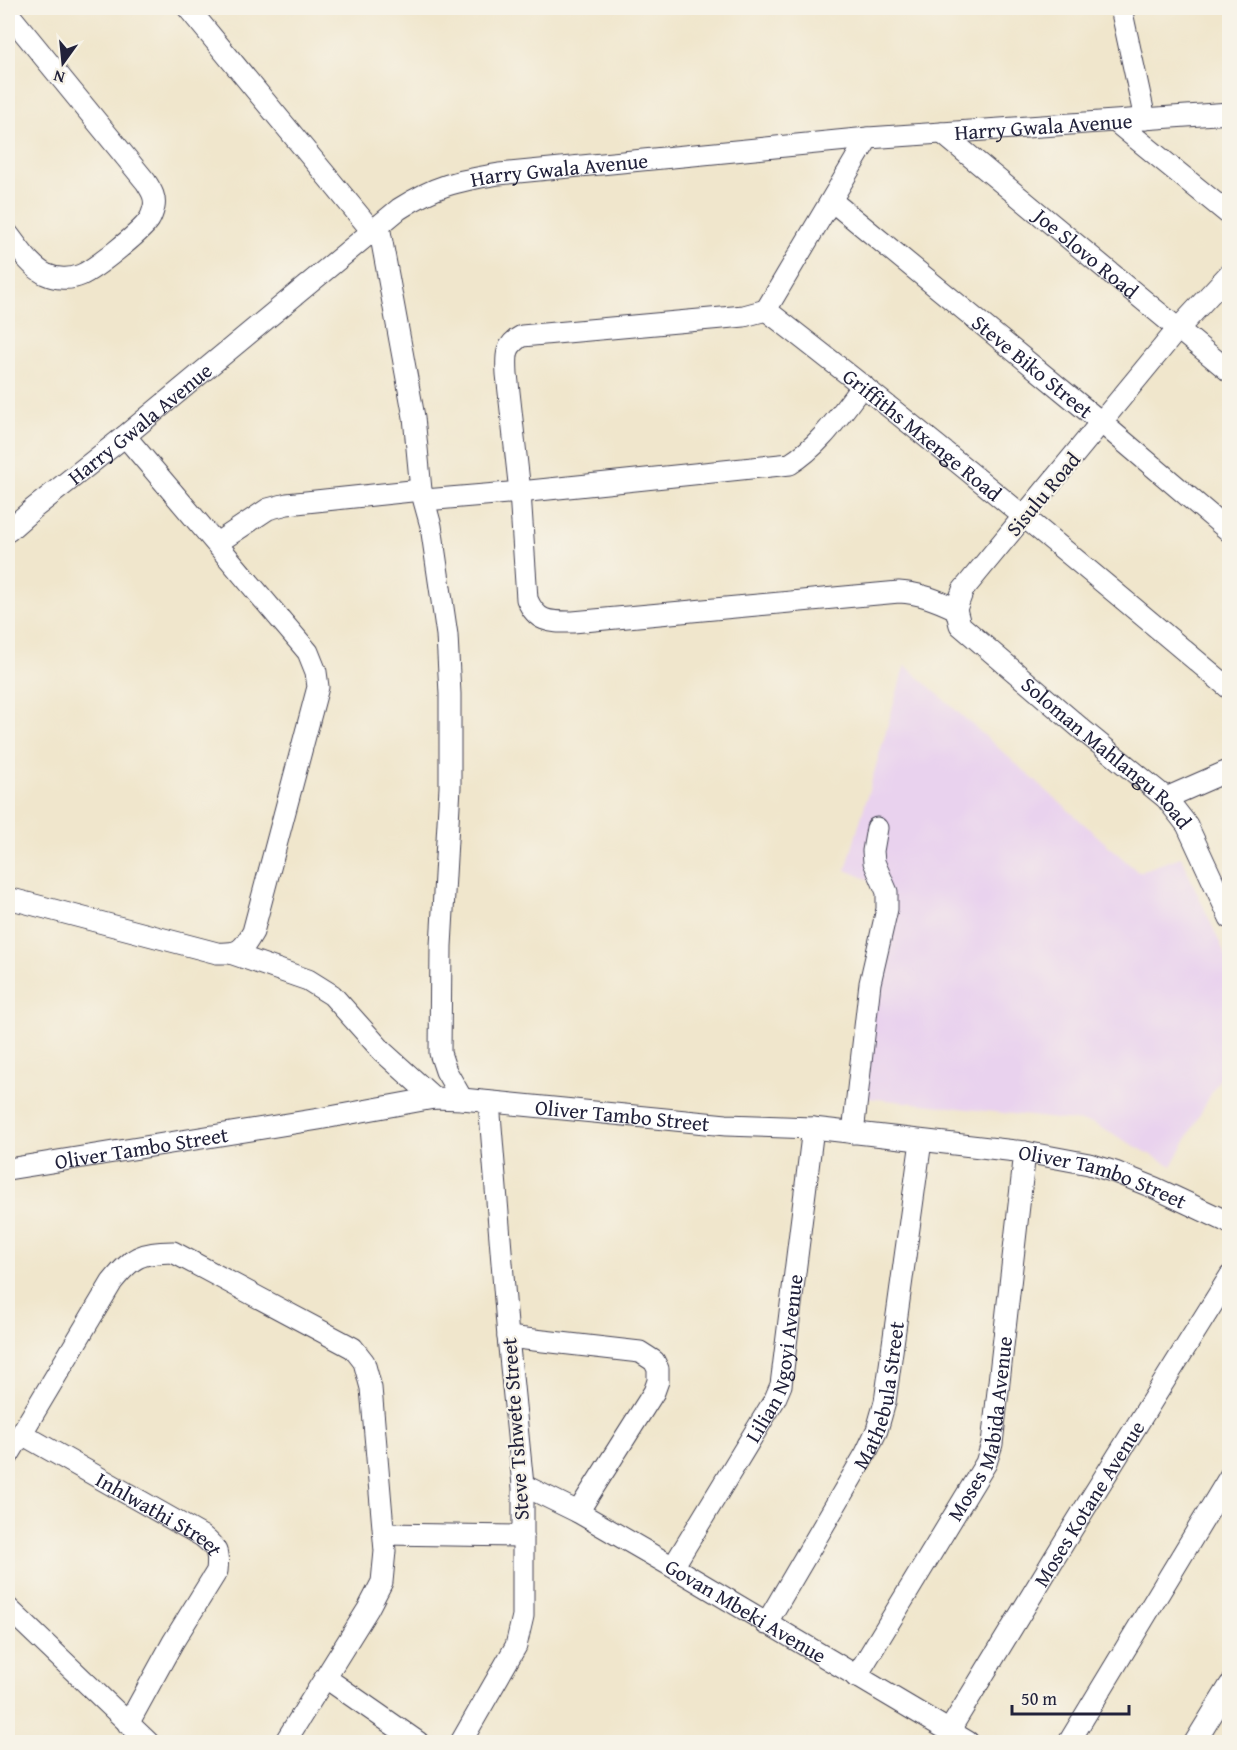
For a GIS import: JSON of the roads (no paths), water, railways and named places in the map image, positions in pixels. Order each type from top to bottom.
[{"type":"street","points":[[188,8],[376,228],[414,417],[423,495],[431,526],[447,635],[450,694],[450,787],[441,946],[440,1053],[446,1071],[462,1099]]},
{"type":"street","points":[[1121,8],[1145,119]]},
{"type":"street","points":[[8,13],[146,182],[154,195],[154,207],[149,220],[130,238],[80,276],[59,278],[46,274],[31,263],[8,234]]},
{"type":"street","name":"Harry Gwala Avenue","points":[[8,531],[33,508],[125,436],[399,209],[423,194],[454,181],[499,174],[868,138],[1230,113]]},
{"type":"street","points":[[1116,122],[1230,215]]},
{"type":"street","name":"Joe Slovo Road","points":[[942,133],[1230,372]]},
{"type":"street","points":[[868,138],[766,310],[744,316],[522,336],[513,341],[509,348],[507,367],[520,492],[527,598],[532,610],[542,619],[555,622],[899,592],[915,593],[932,598],[956,609]]},
{"type":"street","name":"Steve Biko Street","points":[[832,201],[1102,423],[1230,532]]},
{"type":"street","name":"Sisulu Road","points":[[956,609],[963,590],[1178,330],[1230,273]]},
{"type":"street","name":"Griffiths Mxenge Road","points":[[766,310],[863,385],[1024,516],[1230,689]]},
{"type":"street","points":[[217,543],[268,509],[309,501],[520,492],[790,464],[807,454],[863,385]]},
{"type":"street","points":[[125,436],[308,652],[316,672],[318,687],[253,932],[244,946],[232,954]]},
{"type":"street","name":"Soloman Mahlangu Road","points":[[956,609],[960,625],[1166,798],[1187,825],[1230,918]]},
{"type":"street","points":[[1166,798],[1230,770]]},
{"type":"street","points":[[853,1133],[870,983],[887,909],[887,892],[874,862],[873,851],[877,828]]},
{"type":"street","points":[[8,898],[217,953],[232,954],[308,980],[332,995],[383,1052],[434,1098]]},
{"type":"street","name":"Oliver Tambo Street","points":[[8,1169],[307,1121],[434,1098],[462,1099],[726,1125],[813,1128],[1025,1152],[1089,1164],[1115,1172],[1230,1223]]},
{"type":"street","name":"Steve Tshwete Street","points":[[461,1743],[516,1646],[523,1616],[523,1485],[508,1337],[489,1101]]},
{"type":"street","name":"Lilian Ngoyi Avenue","points":[[673,1567],[775,1399],[781,1384],[813,1128]]},
{"type":"street","name":"Mathebula Street","points":[[766,1624],[866,1453],[877,1430],[885,1402],[921,1141]]},
{"type":"street","name":"Moses Mabida Avenue","points":[[856,1677],[986,1463],[992,1444],[1025,1152]]},
{"type":"street","points":[[8,1456],[112,1282],[127,1263],[148,1252],[173,1252],[353,1348],[364,1362],[371,1389],[385,1551],[382,1581],[368,1609],[285,1743]]},
{"type":"street","name":"Moses Kotane Avenue","points":[[949,1731],[1230,1276]]},
{"type":"street","points":[[508,1337],[640,1352],[654,1361],[658,1369],[658,1381],[654,1392],[578,1512]]},
{"type":"street","name":"Inhlwathi Street","points":[[22,1434],[202,1536],[215,1546],[218,1559],[216,1571],[173,1642],[128,1724]]},
{"type":"street","points":[[1070,1743],[1230,1476]]},
{"type":"street","name":"Govan Mbeki Avenue","points":[[523,1485],[578,1512],[673,1567],[968,1743]]},
{"type":"street","points":[[384,1534],[523,1536]]},
{"type":"street","points":[[8,1608],[148,1743]]},
{"type":"street","points":[[326,1678],[418,1743]]},
{"type":"street","points":[[1195,1743],[1230,1685]]}]
